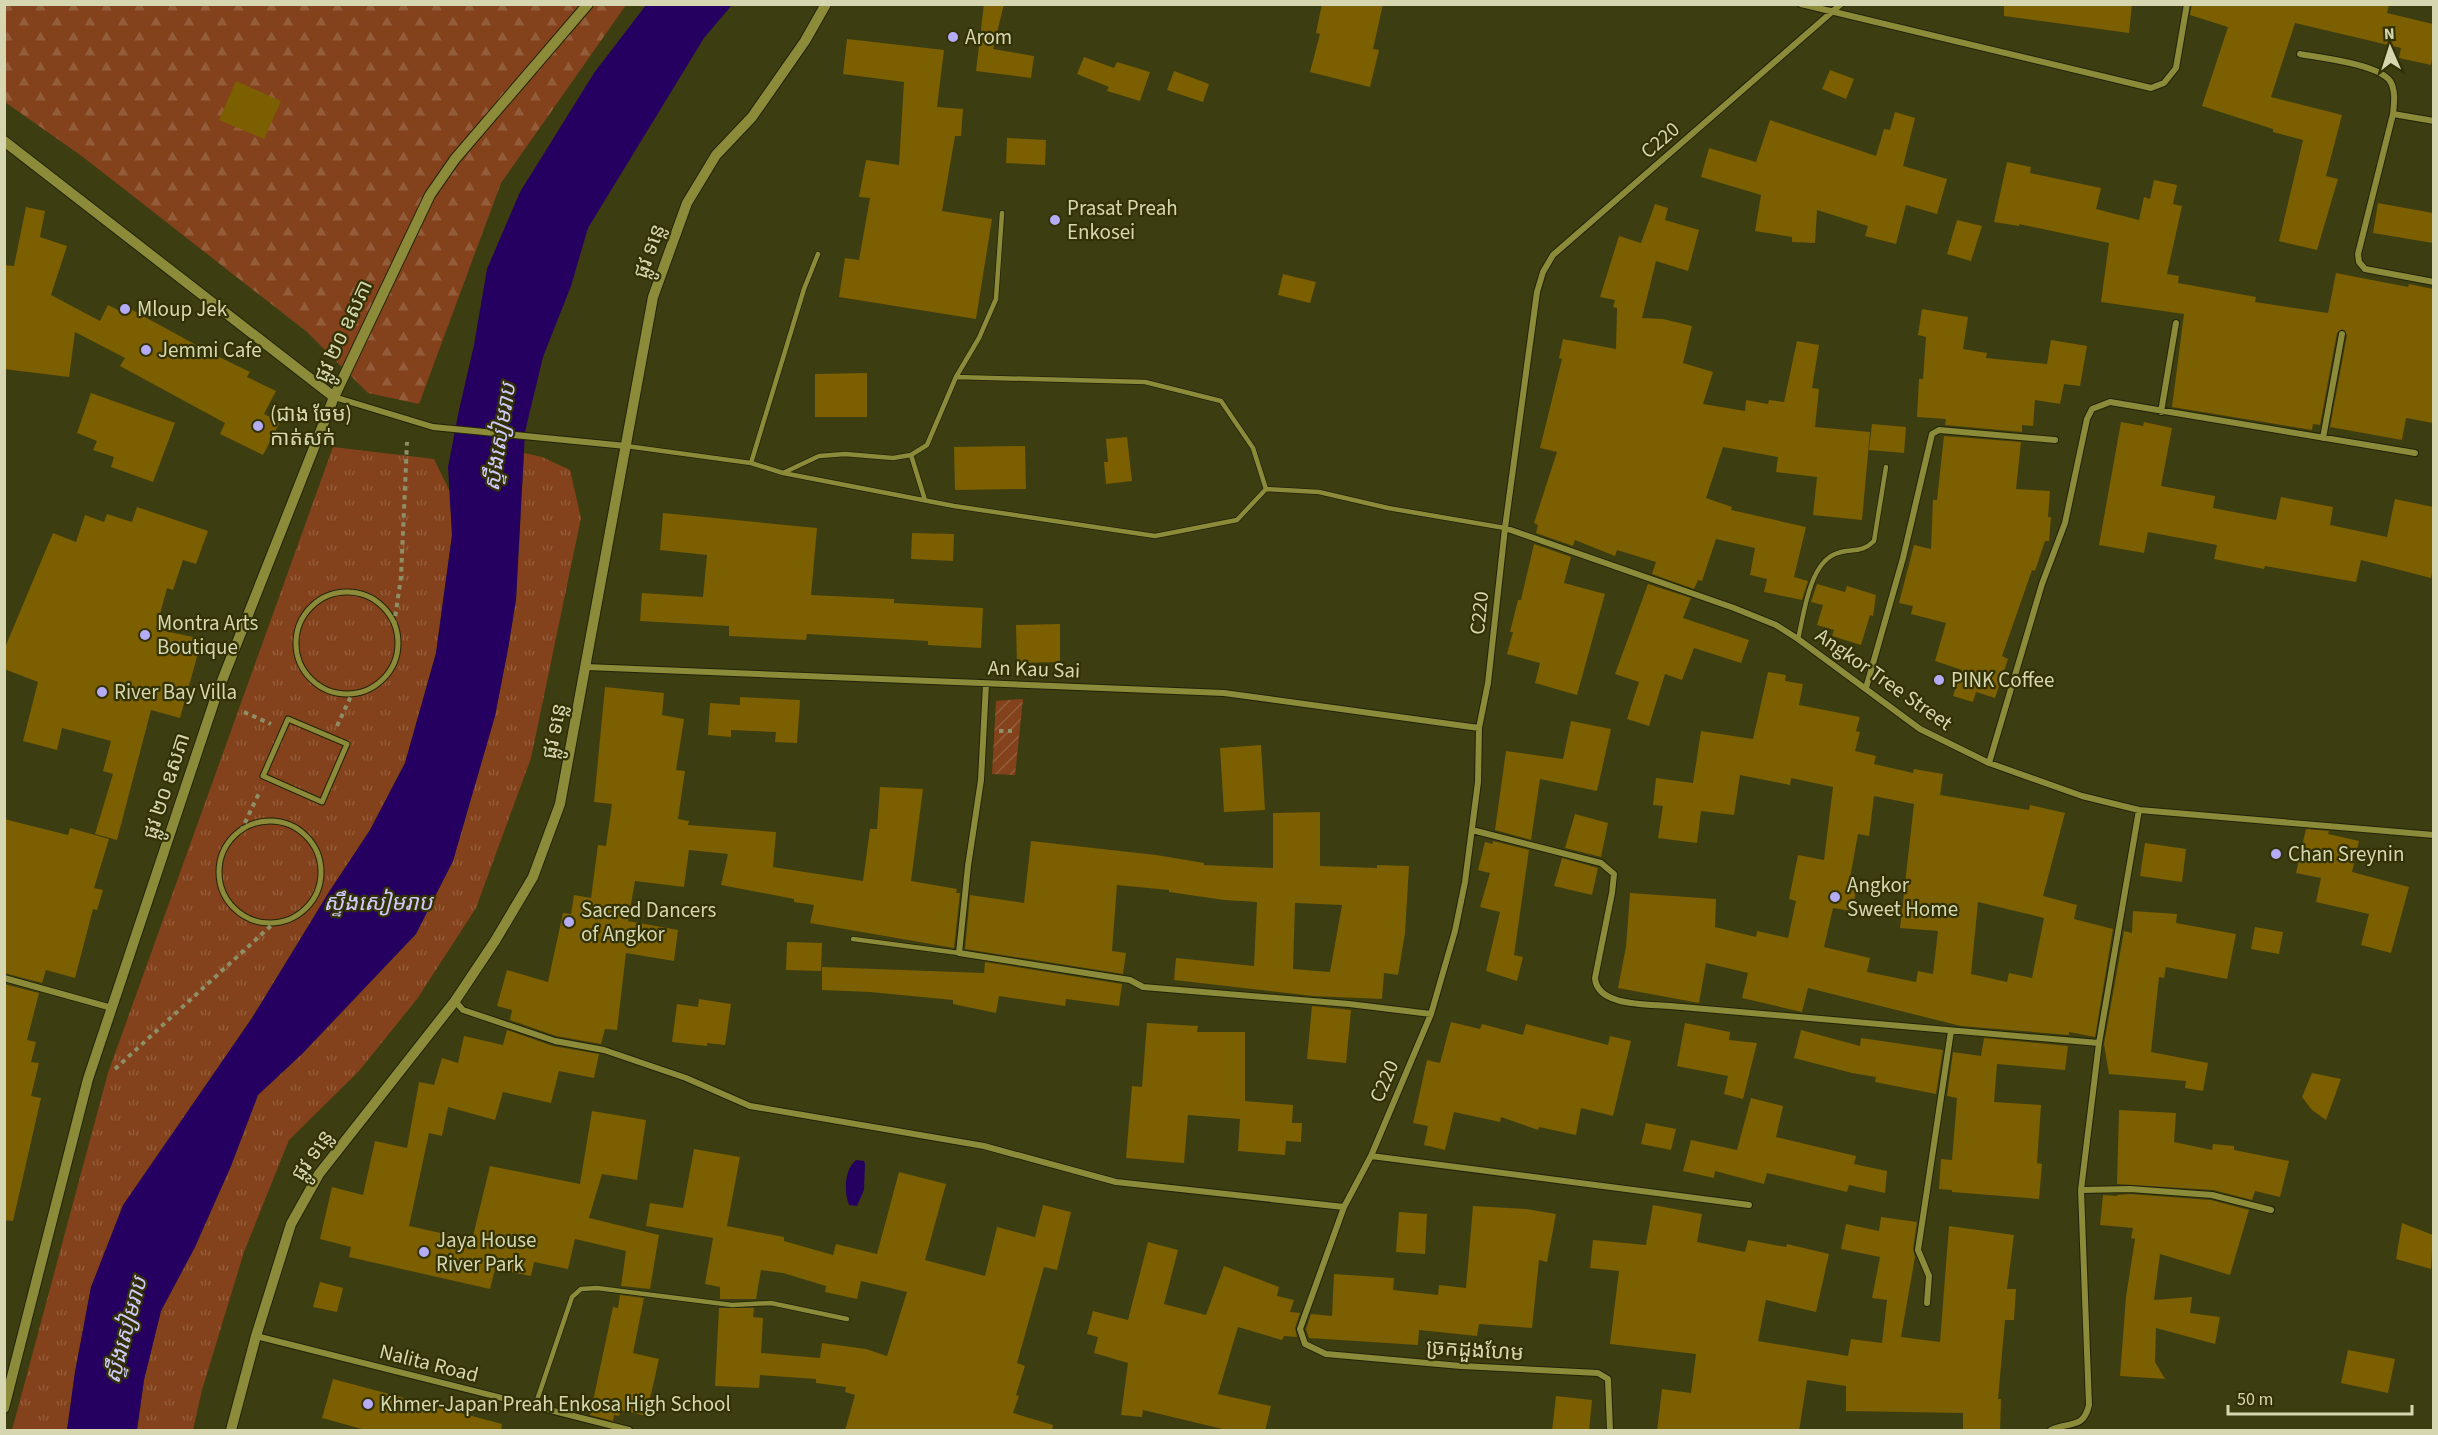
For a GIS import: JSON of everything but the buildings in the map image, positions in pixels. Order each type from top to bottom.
[{"type":"street","name":"ផ្លូវ ២០ ឧសភា","points":[[4,1408],[88,1079],[216,696],[334,398],[430,195],[455,159],[588,4]]},
{"type":"street","name":"ផ្លូវ ទន្លេ","points":[[231,1431],[256,1335],[291,1224],[319,1174],[455,1002],[495,941],[532,877],[560,804],[652,297],[687,203],[716,154],[752,117],[805,41],[826,4]]},
{"type":"street","points":[[1801,4],[2151,88],[2164,83],[2176,68],[2187,4]]},
{"type":"street","name":"C220","points":[[1300,1329],[1344,1207],[1371,1156],[1431,1014],[1455,932],[1465,882],[1478,782],[1479,728],[1488,683],[1505,528],[1537,292],[1543,272],[1553,255],[1840,4]]},
{"type":"street","points":[[2300,54],[2348,63],[2383,74],[2392,83],[2395,98],[2393,114],[2358,254],[2358,262],[2365,269],[2433,282]]},
{"type":"street","points":[[2393,114],[2433,121]]},
{"type":"street","points":[[4,141],[334,398],[433,427],[626,446]]},
{"type":"street","points":[[2161,412],[2176,323]]},
{"type":"street","points":[[2323,438],[2342,334]]},
{"type":"street","points":[[1989,763],[2042,584],[2065,524],[2087,419],[2092,409],[2110,402],[2415,453]]},
{"type":"street","points":[[1866,688],[1903,558],[1932,434],[1939,430],[2055,440]]},
{"type":"street","name":"Angkor Tree Street","points":[[1505,528],[1734,608],[1776,626],[1798,639],[1920,729],[1989,763],[2082,796],[2139,810],[2433,835]]},
{"type":"street","points":[[342,592],[355,593],[379,604],[388,613],[394,625],[397,651],[390,670],[376,684],[352,693],[326,690],[305,673],[299,661],[296,635],[307,611],[328,596],[342,592]]},
{"type":"street","name":"An Kau Sai","points":[[586,667],[1224,693],[1479,728]]},
{"type":"street","points":[[986,684],[981,780],[968,866],[959,953],[1130,980],[1143,987],[1349,1004],[1431,1014]]},
{"type":"street","points":[[288,719],[332,738],[347,744],[322,802],[262,776],[288,719]]},
{"type":"street","points":[[2051,1431],[2077,1424],[2086,1416],[2090,1404],[2081,1190],[2099,1043],[2139,810]]},
{"type":"street","points":[[279,822],[303,832],[318,854],[321,880],[317,893],[300,913],[275,922],[262,922],[238,911],[223,890],[220,864],[227,845],[241,831],[259,823],[279,822]]},
{"type":"street","points":[[1472,830],[1601,863],[1614,874],[1595,978],[1595,984],[1600,991],[1610,998],[1625,1002],[2099,1043]]},
{"type":"street","points":[[4,978],[112,1008]]},
{"type":"street","points":[[455,1002],[463,1010],[555,1041],[604,1050],[686,1078],[750,1106],[984,1146],[1116,1182],[1344,1207]]},
{"type":"street","points":[[1927,1303],[1929,1276],[1918,1250],[1951,1031]]},
{"type":"street","points":[[1371,1156],[1749,1205]]},
{"type":"street","points":[[2081,1190],[2130,1189],[2212,1194],[2271,1210]]},
{"type":"street","name":"ច្រកដួងហែម","points":[[1300,1329],[1305,1344],[1326,1354],[1442,1364],[1598,1373],[1608,1379],[1610,1431]]},
{"type":"street","name":"Nalita Road","points":[[256,1335],[629,1431]]},
{"type":"lane","points":[[783,473],[819,456],[845,454],[893,458],[911,455],[927,445],[956,377],[979,338],[996,299],[1002,213]]},
{"type":"lane","points":[[751,463],[804,289],[818,254]]},
{"type":"lane","points":[[956,377],[1146,382],[1221,401],[1253,448],[1266,489]]},
{"type":"lane","points":[[626,446],[751,463],[783,473],[925,500],[1155,536],[1237,520],[1266,489]]},
{"type":"lane","points":[[911,455],[925,500]]},
{"type":"lane","points":[[1798,639],[1810,588],[1821,562],[1836,553],[1865,549],[1874,541],[1886,467]]},
{"type":"lane","points":[[1266,489],[1319,492],[1388,508],[1505,528]]},
{"type":"lane","points":[[853,939],[959,953]]},
{"type":"lane","points":[[535,1406],[572,1297],[581,1289],[597,1288],[732,1305],[771,1303],[847,1319]]},
{"type":"path","points":[[394,625],[401,578],[407,442]]},
{"type":"path","points":[[332,738],[352,693]]},
{"type":"path","points":[[244,712],[283,729]]},
{"type":"path","points":[[241,831],[267,778]]},
{"type":"path","points":[[115,1069],[275,922]]},
{"type":"green space","points":[[5,5],[626,5],[501,183],[419,404],[368,393],[307,332],[83,157],[5,102]]},
{"type":"green space","points":[[333,447],[434,459],[450,492],[452,535],[436,653],[405,763],[370,830],[252,1018],[174,1132],[91,1287],[67,1430],[12,1430],[108,1073]]},
{"type":"green space","points":[[524,453],[542,457],[570,470],[581,518],[531,758],[476,908],[417,999],[359,1071],[289,1140],[244,1252],[202,1390],[193,1430],[137,1430],[144,1380],[161,1311],[195,1247],[231,1166],[258,1095],[302,1054],[416,934],[453,861],[495,716],[508,649],[516,600]]},
{"type":"green space","points":[[1023,699],[1015,775],[992,774],[996,701]]},
{"type":"water","name":"ស្ទឹងសៀមរាប","points":[[646,5],[732,5],[704,38],[588,228],[571,286],[543,357],[525,432],[516,600],[508,649],[495,716],[453,861],[416,934],[302,1054],[258,1095],[231,1166],[195,1247],[161,1311],[144,1380],[137,1430],[67,1430],[91,1287],[123,1205],[252,1018],[370,830],[405,763],[436,653],[452,535],[448,467],[474,345],[487,269],[520,192],[594,73]]},
{"type":"water","points":[[856,1160],[864,1161],[865,1164],[864,1190],[857,1206],[849,1205],[846,1194],[847,1175]]},
{"type":"place","name":"Arom","points":[[953,37]]},
{"type":"place","name":"Prasat Preah Enkosei","points":[[1055,220]]},
{"type":"place","name":"Mloup Jek","points":[[125,309]]},
{"type":"place","name":"Jemmi Cafe","points":[[146,350]]},
{"type":"place","name":"(ជាង ចែម) កាត់សក់","points":[[258,426]]},
{"type":"place","name":"Montra Arts Boutique","points":[[145,635]]},
{"type":"place","name":"PINK Coffee","points":[[1939,680]]},
{"type":"place","name":"River Bay Villa","points":[[102,692]]},
{"type":"place","name":"Chan Sreynin","points":[[2276,854]]},
{"type":"place","name":"Angkor Sweet Home","points":[[1835,897]]},
{"type":"place","name":"Sacred Dancers of Angkor","points":[[569,922]]},
{"type":"place","name":"Jaya House River Park","points":[[424,1252]]},
{"type":"place","name":"Khmer-Japan Preah Enkosa High School","points":[[368,1404]]}]
